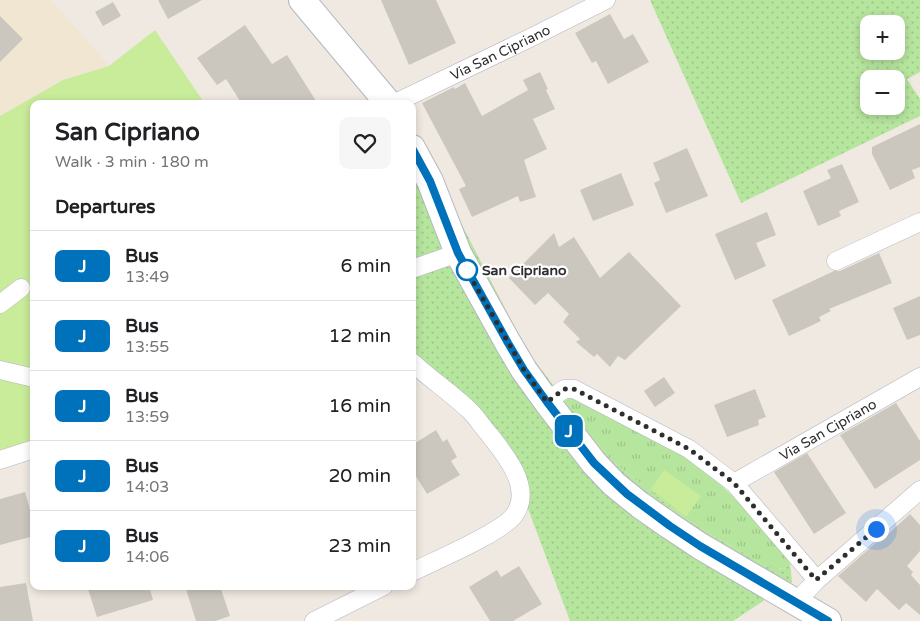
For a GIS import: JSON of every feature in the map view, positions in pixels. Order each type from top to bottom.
[{"type":"main road","points":[[302,0],[386,100]]},
{"type":"main road","points":[[416,155],[430,181],[458,253],[524,370],[594,463],[614,484],[640,505],[700,546],[828,621]]},
{"type":"street","name":"Via San Cipriano","points":[[401,100],[606,0]]},
{"type":"street","points":[[836,261],[920,222]]},
{"type":"street","points":[[416,268],[458,253]]},
{"type":"street","points":[[0,304],[21,288]]},
{"type":"street","points":[[416,365],[473,413],[507,458],[519,484],[520,503],[516,515],[503,527],[416,570]]},
{"type":"street","points":[[0,370],[30,377]]},
{"type":"street","name":"Via San Cipriano","points":[[734,483],[920,376]]},
{"type":"street","points":[[547,402],[564,389],[574,389],[689,449],[734,483],[816,580]]},
{"type":"street","points":[[0,460],[30,450]]},
{"type":"street","points":[[796,602],[816,580],[920,490]]},
{"type":"street","points":[[314,621],[376,590]]},
{"type":"shaded area","points":[[0,0],[51,0],[109,66],[63,80],[0,116]]},
{"type":"green space","points":[[650,0],[920,0],[920,72],[907,79],[920,99],[920,116],[741,203]]},
{"type":"green space","points":[[155,30],[202,100],[30,100],[30,453],[0,459],[0,116],[63,80],[109,66]]},
{"type":"green space","points":[[416,136],[527,351],[611,460],[689,521],[768,567],[784,569],[790,562],[792,582],[733,621],[570,621],[524,498],[501,449],[416,363]]},
{"type":"green space","points":[[570,397],[694,462],[733,496],[790,562],[784,569],[768,567],[689,521],[611,460],[565,401]]},
{"type":"green space","points":[[664,470],[701,496],[686,517],[651,489]]},
{"type":"building","points":[[158,0],[202,0],[168,19]]},
{"type":"building","points":[[381,0],[436,0],[456,43],[409,65]]},
{"type":"building","points":[[113,2],[121,16],[103,26],[95,12]]},
{"type":"building","points":[[610,14],[624,39],[633,34],[649,62],[608,84],[596,61],[592,63],[575,33]]},
{"type":"building","points":[[0,16],[23,39],[0,62]]},
{"type":"building","points":[[245,25],[272,64],[287,55],[315,100],[239,100],[226,79],[217,85],[197,58]]},
{"type":"building","points":[[540,72],[555,109],[533,119],[547,149],[524,160],[536,197],[520,202],[518,196],[472,217],[459,189],[466,186],[422,103],[465,83],[482,116],[528,90],[523,80]]},
{"type":"building","points":[[920,124],[920,167],[912,170],[915,178],[890,190],[872,154],[872,147]]},
{"type":"building","points":[[687,148],[708,196],[666,213],[654,183],[660,180],[653,163]]},
{"type":"building","points":[[842,164],[859,202],[839,211],[841,216],[818,226],[803,191],[831,178],[827,170]]},
{"type":"building","points":[[621,173],[634,205],[593,221],[580,190]]},
{"type":"building","points":[[767,212],[776,235],[756,243],[766,266],[735,280],[715,234]]},
{"type":"building","points":[[554,233],[559,247],[574,237],[600,278],[629,252],[681,306],[625,360],[618,356],[610,367],[597,354],[594,357],[576,342],[580,339],[563,322],[569,314],[548,293],[535,305],[509,278]]},
{"type":"building","points":[[879,253],[892,283],[829,309],[831,311],[819,317],[821,321],[789,336],[772,300],[834,271],[840,271]]},
{"type":"building","points":[[920,296],[920,335],[907,340],[893,308]]},
{"type":"building","points":[[664,377],[675,393],[655,407],[644,391]]},
{"type":"building","points":[[755,389],[766,417],[758,420],[759,425],[727,437],[714,405]]},
{"type":"building","points":[[896,403],[920,441],[920,460],[875,489],[840,435]]},
{"type":"building","points":[[436,430],[443,442],[447,439],[457,457],[451,461],[460,475],[427,494],[416,476],[416,442]]},
{"type":"building","points":[[807,453],[846,513],[814,534],[774,472]]},
{"type":"building","points":[[25,492],[30,510],[30,537],[0,545],[0,499]]},
{"type":"building","points":[[910,514],[920,525],[920,551],[907,566],[913,572],[911,575],[920,585],[920,615],[906,603],[899,610],[877,589],[866,602],[838,576]]},
{"type":"building","points":[[519,566],[542,604],[513,621],[490,621],[469,587],[497,570],[501,577]]},
{"type":"building","points":[[26,583],[33,621],[0,621],[0,587]]},
{"type":"building","points":[[88,590],[150,590],[153,600],[97,617]]},
{"type":"building","points":[[186,590],[221,590],[230,616],[215,621],[196,621]]},
{"type":"bus line","name":"J","points":[[416,155],[430,181],[458,253],[508,343],[524,370],[594,463],[614,484],[670,526],[700,546],[828,621]]},
{"type":"place","name":"San Cipriano","points":[[467,270]]},
{"type":"route","points":[[467,270],[524,370],[547,402],[564,389],[574,389],[689,449],[734,483],[816,580],[876,529]]}]
